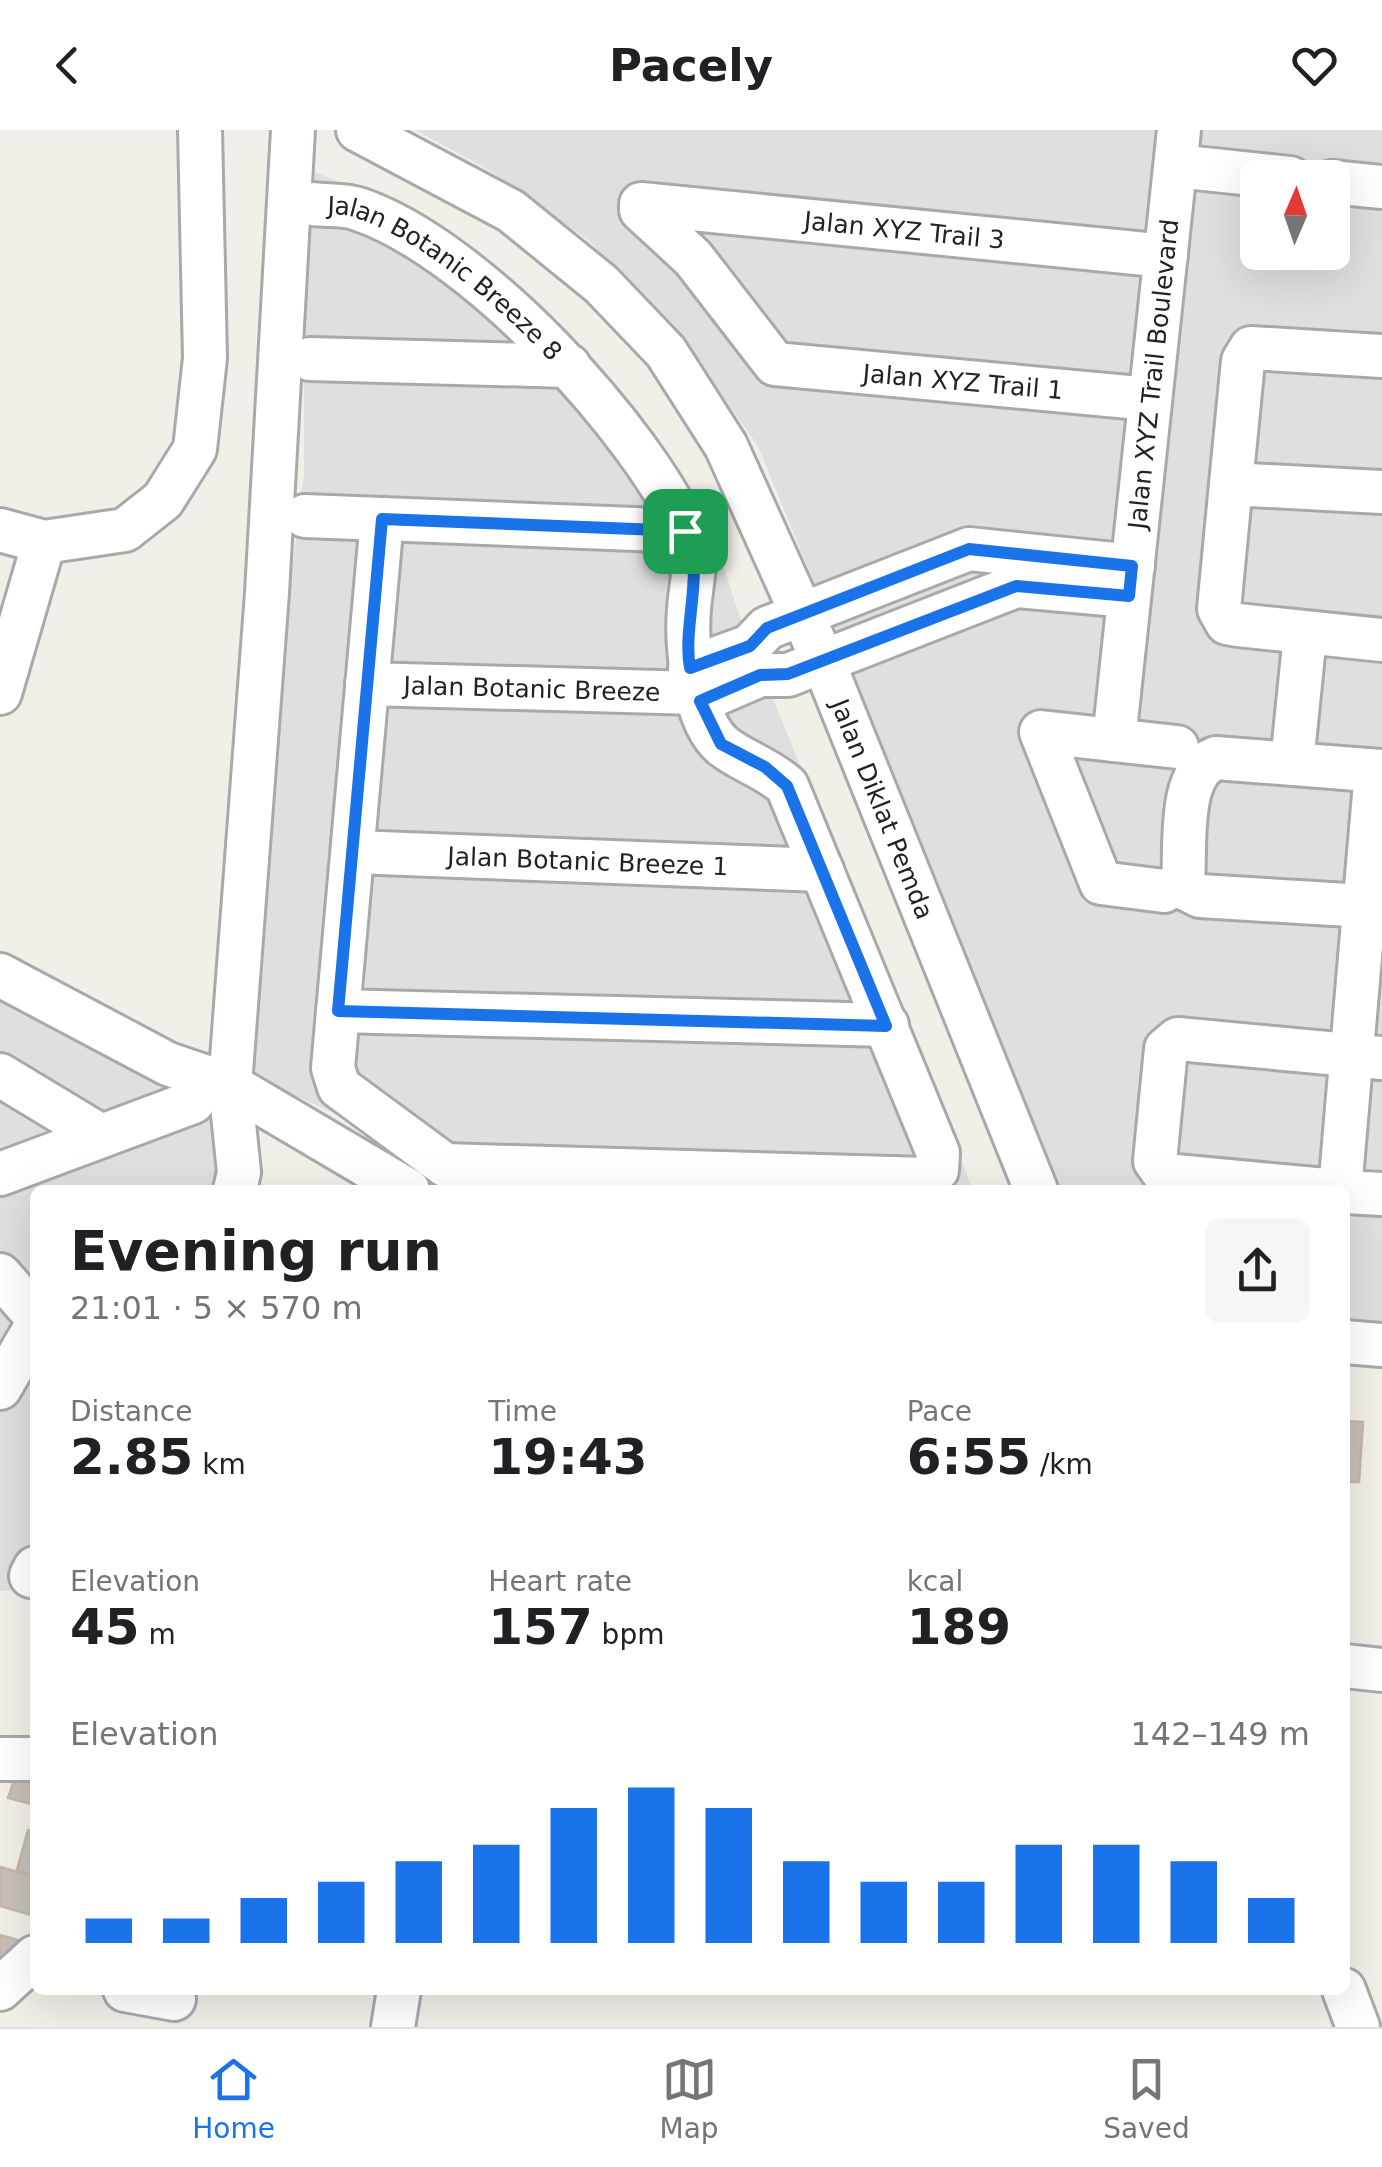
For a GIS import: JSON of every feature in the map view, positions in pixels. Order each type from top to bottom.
[{"type":"street","points":[[0,530],[44,542],[125,530],[164,500],[195,449],[205,358],[200,130]]},
{"type":"street","points":[[235,1185],[239,1172],[211,1093],[267,593],[294,130]]},
{"type":"street","name":"Jalan Diklat Pemda","points":[[358,130],[511,211],[602,284],[666,352],[726,446],[822,661],[1034,1185]]},
{"type":"street","points":[[1177,148],[1240,165]]},
{"type":"street","name":"Jalan XYZ Trail Boulevard","points":[[1114,740],[1177,148]]},
{"type":"street","points":[[1350,184],[1382,187]]},
{"type":"street","name":"Jalan Botanic Breeze 8","points":[[313,204],[356,208],[409,234],[510,307],[569,366],[653,474],[685,531]]},
{"type":"street","name":"Jalan XYZ Trail 3","points":[[776,364],[693,258],[641,210],[642,204],[1166,256]]},
{"type":"street","points":[[1382,356],[1251,348],[1242,361],[1221,617],[1238,625],[1305,635],[1382,640]]},
{"type":"street","points":[[310,359],[569,366]]},
{"type":"street","name":"Jalan XYZ Trail 1","points":[[776,364],[1150,400]]},
{"type":"street","points":[[1231,484],[1382,492]]},
{"type":"street","points":[[305,516],[382,519],[685,531],[694,546],[686,645],[695,687],[721,744],[765,767],[787,786],[938,1153],[937,1170],[926,1179],[445,1165],[339,1087],[333,1068],[382,519]]},
{"type":"street","points":[[0,693],[44,542]]},
{"type":"street","name":"Jalan Botanic Breeze","points":[[695,687],[750,646],[767,628],[969,549],[1131,581]]},
{"type":"street","name":"Jalan Botanic Breeze","points":[[367,684],[695,687],[788,674],[1016,586],[1131,581]]},
{"type":"street","points":[[1292,763],[1305,635]]},
{"type":"street","points":[[1164,891],[1101,883],[1041,732],[1177,747]]},
{"type":"street","points":[[1343,1185],[1368,1057],[1379,771],[1216,758],[1195,772],[1186,889],[1200,896],[1373,906]]},
{"type":"street","name":"Jalan Botanic Breeze 1","points":[[353,852],[822,870]]},
{"type":"street","points":[[0,975],[168,1064],[211,1093],[398,1185]]},
{"type":"street","points":[[338,1011],[886,1026]]},
{"type":"street","points":[[1273,1185],[1166,1175],[1155,1161],[1166,1050],[1178,1040],[1368,1057]]},
{"type":"street","points":[[0,1075],[101,1136]]},
{"type":"street","points":[[0,1174],[211,1093]]},
{"type":"street","points":[[1350,1192],[1382,1194]]},
{"type":"street","points":[[0,1275],[30,1309]]},
{"type":"street","points":[[0,1388],[30,1337]]},
{"type":"street","points":[[1350,1342],[1382,1345]]},
{"type":"street","points":[[1350,1667],[1382,1670]]},
{"type":"street","points":[[0,1759],[30,1759]]},
{"type":"street","points":[[153,1995],[174,1999]]},
{"type":"street","points":[[393,2027],[398,1995]]},
{"type":"street","points":[[1346,1995],[1358,2027]]},
{"type":"shaded area","points":[[415,130],[1382,130],[1382,1339],[1350,1336],[1350,1185],[1060,1185],[758,446],[684,341],[588,240],[487,169]]},
{"type":"shaded area","points":[[304,167],[396,208],[549,318],[620,391],[681,474],[716,544],[741,620],[971,1185],[440,1185],[385,1136],[252,1076],[247,1042],[262,801],[304,475]]},
{"type":"shaded area","points":[[0,984],[214,1090],[228,1139],[218,1185],[30,1185],[30,1600],[16,1590],[0,1591]]},
{"type":"building","points":[[1350,1421],[1363,1422],[1359,1482],[1350,1482]]},
{"type":"building","points":[[21,1760],[30,1762],[30,1804],[8,1798]]},
{"type":"building","points":[[28,1830],[30,1831],[30,1874],[17,1870]]},
{"type":"building","points":[[0,1867],[30,1876],[30,1915],[0,1906]]},
{"type":"building","points":[[0,1935],[18,1940],[9,1974],[0,1972]]},
{"type":"route","points":[[382,519],[685,531],[694,546],[686,645],[690,668],[750,646],[767,628],[969,549],[1132,566],[1129,596],[1016,586],[788,674],[760,675],[700,701],[721,744],[765,767],[787,786],[886,1026],[338,1011],[382,519]]}]
